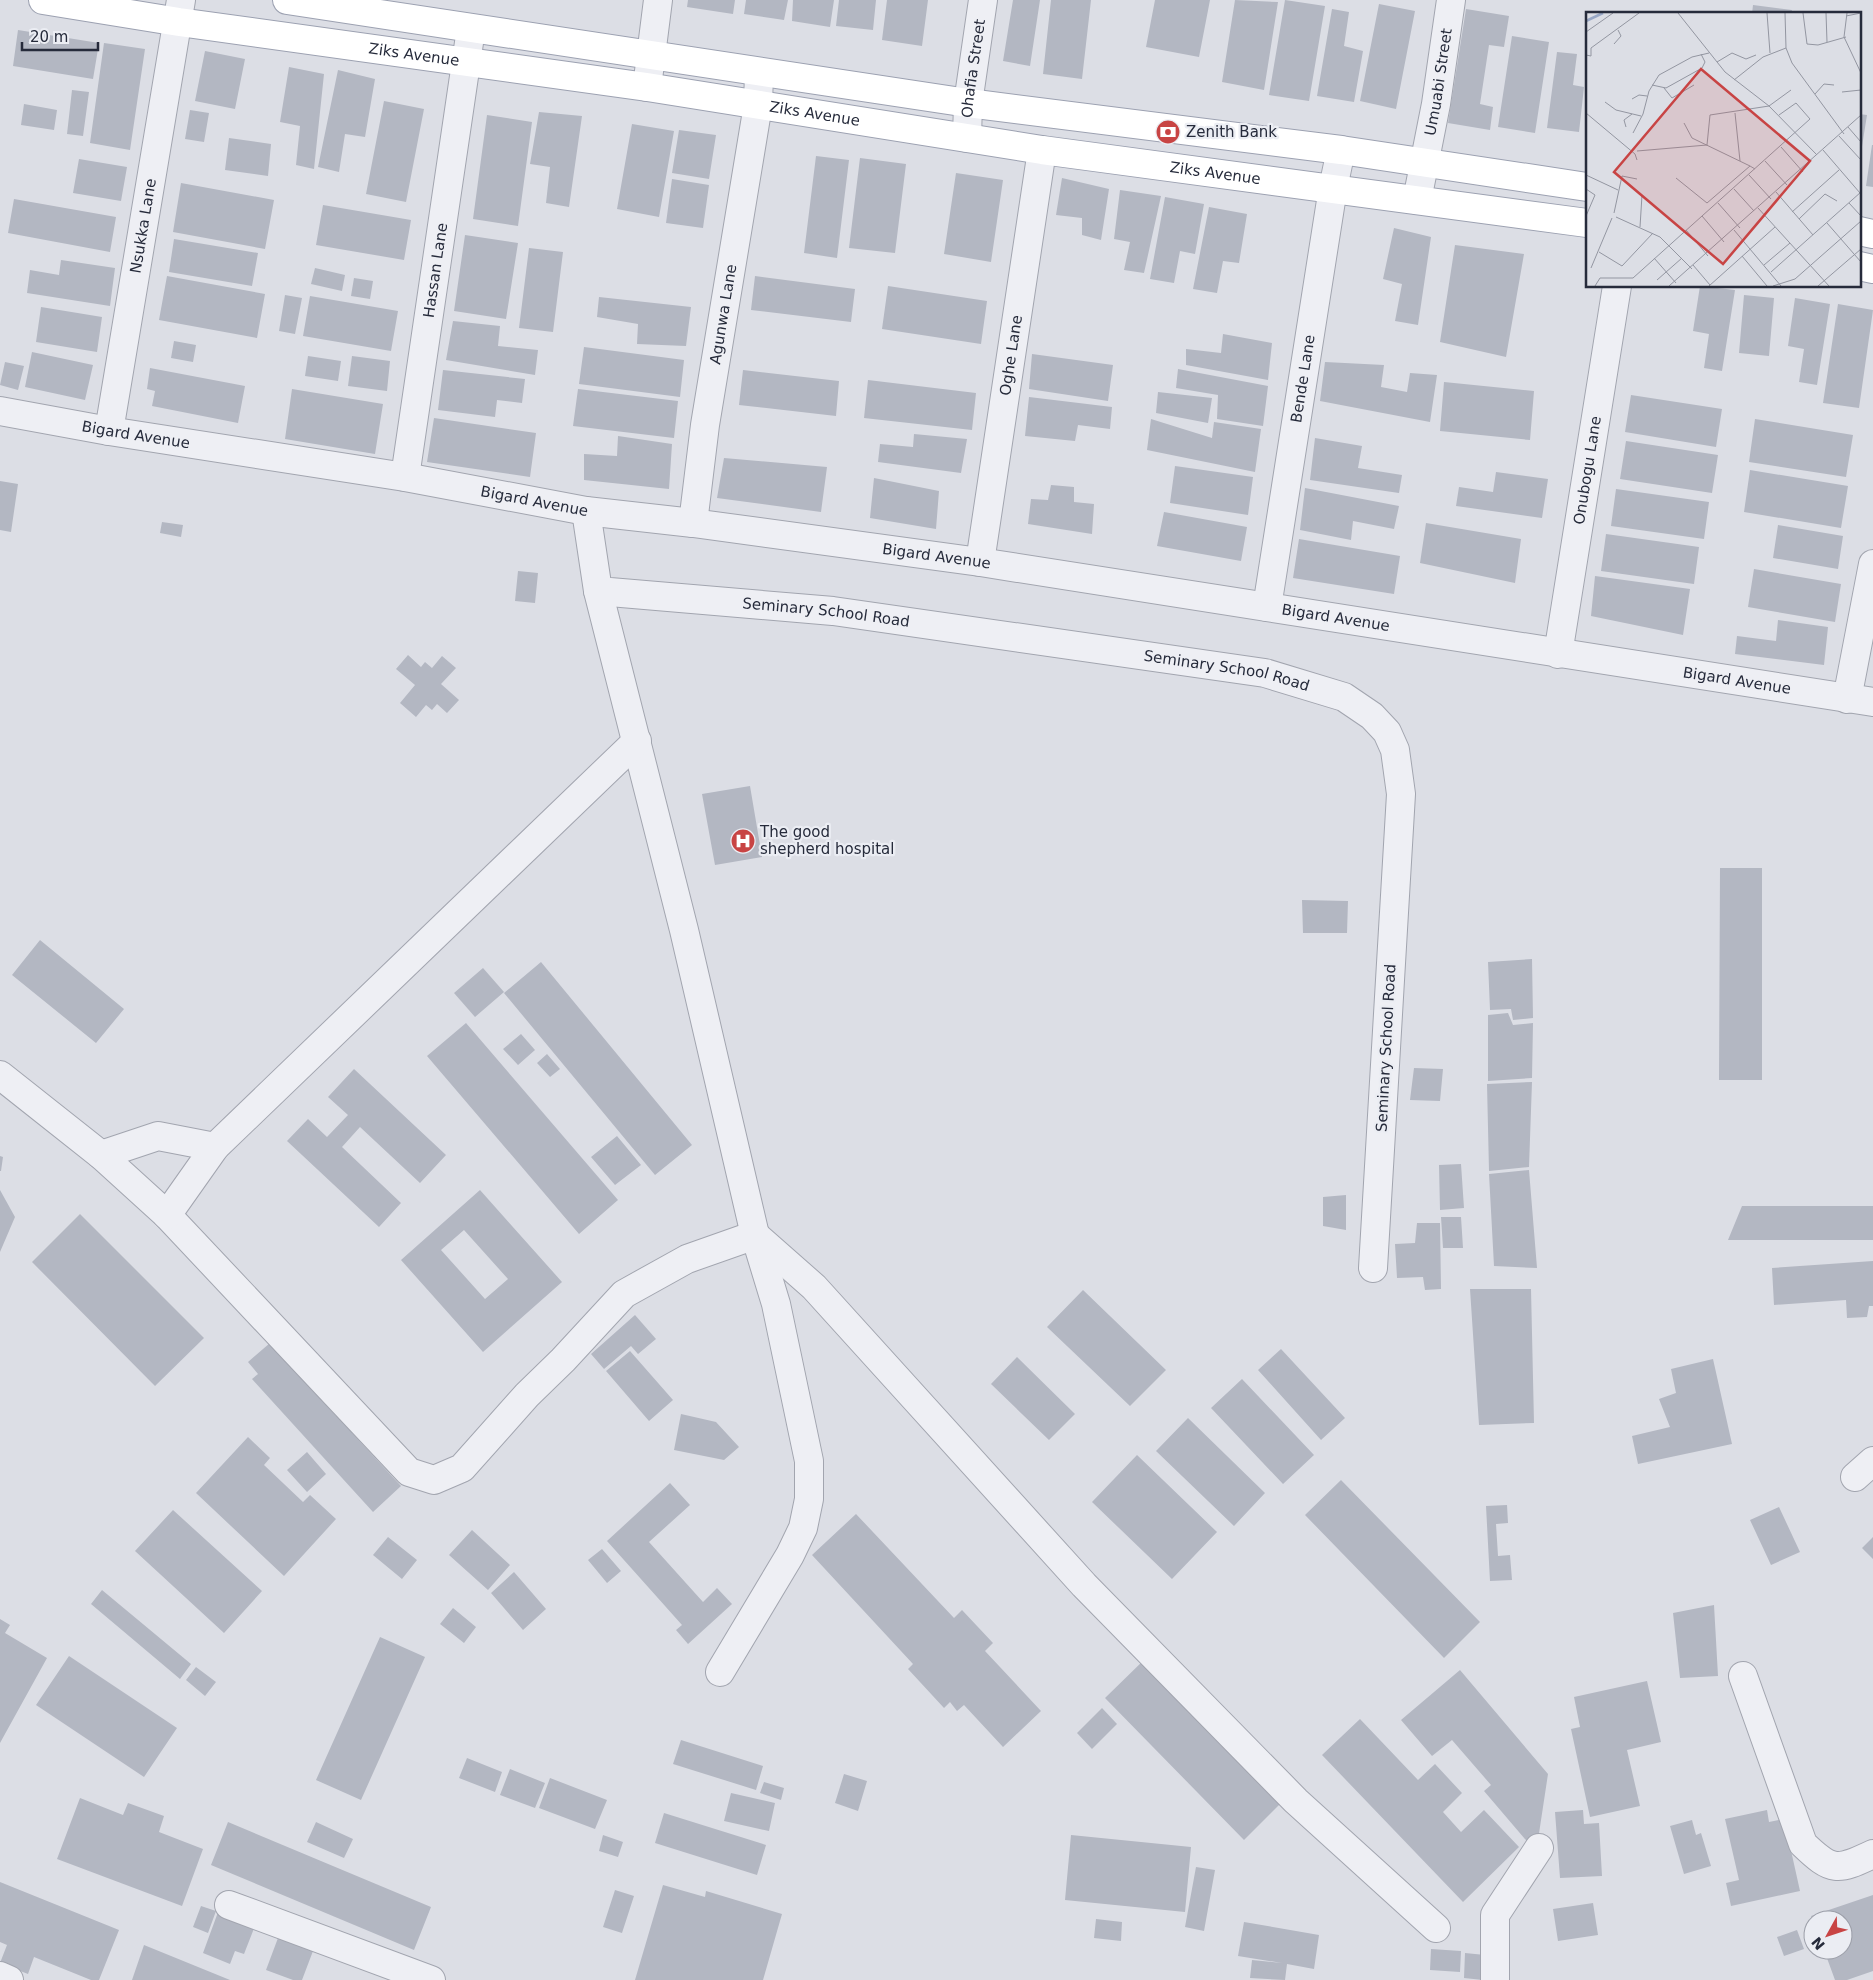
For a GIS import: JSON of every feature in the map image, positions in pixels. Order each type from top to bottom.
[{"type":"main road","name":"Ziks Avenue","points":[[43,0],[180,11],[467,63],[646,87],[1042,150],[1586,223]]},
{"type":"main road","points":[[286,0],[759,73],[968,103],[1342,150],[1424,164],[1586,187]]},
{"type":"main road","points":[[1860,232],[1873,234]]},
{"type":"main road","points":[[1860,266],[1873,269]]},
{"type":"street","points":[[646,87],[658,0]]},
{"type":"street","name":"Ohafia Street","points":[[967,138],[968,103],[983,0]]},
{"type":"street","name":"Umuabi Street","points":[[1417,200],[1436,104],[1451,0]]},
{"type":"street","name":"Nsukka Lane","points":[[109,431],[180,11]]},
{"type":"street","name":"Hassan Lane","points":[[404,477],[467,63],[470,29]]},
{"type":"street","name":"Agunwa Lane","points":[[693,523],[705,425],[758,105],[759,73]]},
{"type":"street","name":"Oghe Lane","points":[[980,562],[1042,150]]},
{"type":"street","name":"Bende Lane","points":[[1267,607],[1333,188],[1342,150]]},
{"type":"street","name":"Onubogu Lane","points":[[1558,654],[1617,288]]},
{"type":"street","name":"Bigard Avenue","points":[[0,411],[109,431],[404,477],[586,511],[693,523],[980,562],[1860,700]]},
{"type":"street","points":[[586,511],[598,591],[684,930],[755,1235],[776,1304],[809,1462],[809,1498],[803,1528],[790,1554],[720,1672]]},
{"type":"street","points":[[1860,700],[1873,564]]},
{"type":"street","name":"Seminary School Road","points":[[598,591],[833,611],[1265,673],[1344,697],[1372,716],[1387,732],[1395,750],[1402,794],[1373,1268]]},
{"type":"street","points":[[167,1215],[216,1147],[637,740]]},
{"type":"street","points":[[0,1075],[101,1155],[167,1215],[409,1472],[434,1480],[462,1468],[527,1395],[624,1294],[687,1259],[755,1235]]},
{"type":"street","points":[[101,1155],[158,1136],[216,1147]]},
{"type":"street","points":[[755,1235],[814,1287],[1084,1585],[1289,1794],[1436,1928]]},
{"type":"street","points":[[1743,1676],[1803,1844],[1823,1864],[1841,1867],[1873,1854]]},
{"type":"street","points":[[1494,1980],[1495,1915],[1539,1848]]},
{"type":"street","points":[[229,1904],[430,1980]]},
{"type":"street","points":[[0,1976],[10,1980]]},
{"type":"building","points":[[688,0],[735,0],[733,14],[687,7]]},
{"type":"building","points":[[746,0],[788,0],[784,20],[744,14]]},
{"type":"building","points":[[793,0],[834,0],[830,27],[792,21]]},
{"type":"building","points":[[839,0],[876,0],[873,30],[836,26]]},
{"type":"building","points":[[887,0],[928,0],[922,46],[882,40]]},
{"type":"building","points":[[1013,0],[1040,0],[1030,66],[1003,61]]},
{"type":"building","points":[[1051,0],[1091,0],[1082,79],[1043,74]]},
{"type":"building","points":[[1155,0],[1210,0],[1199,57],[1146,47]]},
{"type":"building","points":[[1235,0],[1278,2],[1264,90],[1222,82]]},
{"type":"building","points":[[1285,0],[1325,6],[1309,101],[1269,95]]},
{"type":"building","points":[[1379,4],[1415,11],[1396,109],[1360,101]]},
{"type":"building","points":[[1753,5],[1792,10],[1792,12],[1752,12]]},
{"type":"building","points":[[1332,9],[1349,12],[1344,46],[1363,51],[1354,102],[1317,96]]},
{"type":"building","points":[[1466,9],[1509,16],[1504,47],[1489,45],[1480,104],[1493,107],[1490,130],[1448,123]]},
{"type":"building","points":[[18,30],[99,43],[93,79],[13,66]]},
{"type":"building","points":[[1512,36],[1549,42],[1535,133],[1498,127]]},
{"type":"building","points":[[104,43],[145,49],[130,150],[90,143]]},
{"type":"building","points":[[205,51],[245,59],[235,109],[195,101]]},
{"type":"building","points":[[1557,52],[1577,54],[1573,85],[1584,87],[1579,132],[1547,128]]},
{"type":"building","points":[[289,67],[324,74],[314,169],[296,165],[300,126],[280,122]]},
{"type":"building","points":[[338,70],[375,79],[365,137],[345,134],[339,172],[318,167]]},
{"type":"building","points":[[72,90],[89,92],[83,136],[67,134]]},
{"type":"building","points":[[384,101],[424,109],[406,202],[366,194]]},
{"type":"building","points":[[24,104],[57,110],[54,130],[21,125]]},
{"type":"building","points":[[190,110],[209,113],[204,142],[185,139]]},
{"type":"building","points":[[539,112],[582,116],[569,207],[546,203],[550,167],[530,164]]},
{"type":"building","points":[[1860,114],[1867,115],[1860,159]]},
{"type":"building","points":[[487,115],[532,122],[518,226],[473,219]]},
{"type":"building","points":[[632,124],[674,131],[659,217],[617,209]]},
{"type":"building","points":[[679,130],[716,135],[709,179],[672,173]]},
{"type":"building","points":[[229,138],[271,144],[268,176],[225,170]]},
{"type":"building","points":[[1873,145],[1873,187],[1866,186]]},
{"type":"building","points":[[816,156],[849,160],[837,258],[804,253]]},
{"type":"building","points":[[860,158],[906,164],[895,253],[849,248]]},
{"type":"building","points":[[79,159],[127,167],[121,201],[73,193]]},
{"type":"building","points":[[956,173],[1003,180],[991,262],[944,254]]},
{"type":"building","points":[[1062,178],[1109,189],[1101,240],[1082,235],[1082,218],[1056,215]]},
{"type":"building","points":[[672,179],[709,185],[703,228],[666,223]]},
{"type":"building","points":[[181,183],[274,200],[265,249],[173,232]]},
{"type":"building","points":[[1120,190],[1161,196],[1144,273],[1124,270],[1130,242],[1114,239]]},
{"type":"building","points":[[1165,197],[1204,204],[1195,254],[1180,251],[1174,283],[1150,279]]},
{"type":"building","points":[[14,199],[116,217],[110,252],[8,233]]},
{"type":"building","points":[[323,205],[411,220],[404,260],[316,245]]},
{"type":"building","points":[[1209,207],[1247,214],[1239,263],[1223,261],[1217,293],[1193,289]]},
{"type":"building","points":[[1394,228],[1431,237],[1418,325],[1395,321],[1402,284],[1383,279]]},
{"type":"building","points":[[465,235],[518,243],[506,319],[454,311]]},
{"type":"building","points":[[174,239],[258,253],[252,286],[169,272]]},
{"type":"building","points":[[1455,245],[1524,254],[1506,357],[1440,342]]},
{"type":"building","points":[[529,248],[563,252],[553,332],[519,328]]},
{"type":"building","points":[[61,260],[115,268],[110,306],[27,293],[30,270],[59,275]]},
{"type":"building","points":[[315,268],[345,275],[342,291],[311,284]]},
{"type":"building","points":[[167,276],[265,294],[257,338],[159,320]]},
{"type":"building","points":[[755,276],[855,289],[851,322],[751,310]]},
{"type":"building","points":[[354,278],[373,281],[370,299],[351,296]]},
{"type":"building","points":[[888,286],[987,301],[981,344],[882,329]]},
{"type":"building","points":[[1700,288],[1735,290],[1722,371],[1704,368],[1709,334],[1693,331]]},
{"type":"building","points":[[285,295],[302,298],[295,334],[279,331]]},
{"type":"building","points":[[1744,295],[1774,298],[1769,356],[1739,353]]},
{"type":"building","points":[[310,296],[398,311],[391,351],[303,336]]},
{"type":"building","points":[[599,297],[691,307],[686,346],[637,344],[638,324],[597,317]]},
{"type":"building","points":[[1795,298],[1830,304],[1817,385],[1799,382],[1804,349],[1788,346]]},
{"type":"building","points":[[1838,304],[1873,310],[1859,408],[1823,403]]},
{"type":"building","points":[[41,307],[102,317],[97,352],[36,342]]},
{"type":"building","points":[[453,321],[500,326],[498,346],[538,350],[535,375],[446,360]]},
{"type":"building","points":[[1223,334],[1272,343],[1268,380],[1186,365],[1186,349],[1221,353]]},
{"type":"building","points":[[174,341],[196,345],[193,362],[171,358]]},
{"type":"building","points":[[584,347],[684,360],[680,397],[579,384]]},
{"type":"building","points":[[32,352],[93,365],[85,400],[25,387]]},
{"type":"building","points":[[1032,354],[1113,365],[1108,401],[1029,389]]},
{"type":"building","points":[[308,356],[341,361],[338,381],[305,376]]},
{"type":"building","points":[[352,356],[390,361],[387,391],[348,386]]},
{"type":"building","points":[[5,362],[24,366],[18,390],[0,385]]},
{"type":"building","points":[[1325,362],[1384,365],[1381,387],[1407,392],[1410,373],[1437,375],[1430,422],[1320,401]]},
{"type":"building","points":[[150,368],[245,386],[238,423],[152,406],[155,391],[147,389]]},
{"type":"building","points":[[1178,369],[1268,386],[1263,426],[1217,419],[1218,395],[1176,388]]},
{"type":"building","points":[[443,370],[525,379],[522,403],[497,400],[495,417],[438,410]]},
{"type":"building","points":[[743,370],[839,381],[836,416],[739,405]]},
{"type":"building","points":[[868,380],[976,393],[972,430],[864,418]]},
{"type":"building","points":[[1444,382],[1534,391],[1530,440],[1440,431]]},
{"type":"building","points":[[292,389],[383,404],[375,454],[285,439]]},
{"type":"building","points":[[578,389],[678,401],[674,438],[573,426]]},
{"type":"building","points":[[1158,392],[1212,398],[1208,423],[1156,413]]},
{"type":"building","points":[[1631,395],[1722,409],[1716,447],[1625,432]]},
{"type":"building","points":[[1029,397],[1112,407],[1110,429],[1078,425],[1075,441],[1025,436]]},
{"type":"building","points":[[434,418],[536,433],[530,477],[427,462]]},
{"type":"building","points":[[1151,419],[1212,438],[1214,422],[1261,429],[1255,472],[1147,450]]},
{"type":"building","points":[[1755,419],[1853,435],[1846,477],[1749,462]]},
{"type":"building","points":[[914,434],[967,439],[961,473],[878,462],[880,444],[913,447]]},
{"type":"building","points":[[618,436],[672,444],[669,489],[584,480],[584,454],[617,456]]},
{"type":"building","points":[[1315,438],[1362,446],[1358,468],[1402,475],[1399,493],[1310,480]]},
{"type":"building","points":[[1626,441],[1718,455],[1712,493],[1620,479]]},
{"type":"building","points":[[724,458],[827,467],[821,512],[717,498]]},
{"type":"building","points":[[1175,466],[1253,477],[1248,515],[1170,503]]},
{"type":"building","points":[[1750,470],[1848,486],[1841,528],[1744,512]]},
{"type":"building","points":[[1496,472],[1548,479],[1542,518],[1456,506],[1459,487],[1493,492]]},
{"type":"building","points":[[874,478],[939,491],[936,529],[870,518]]},
{"type":"building","points":[[0,481],[18,484],[11,532],[0,530]]},
{"type":"building","points":[[1051,485],[1074,487],[1074,502],[1094,504],[1092,534],[1028,524],[1031,499],[1048,500]]},
{"type":"building","points":[[1305,488],[1399,506],[1394,529],[1353,521],[1351,540],[1300,530]]},
{"type":"building","points":[[1616,489],[1709,502],[1704,539],[1611,526]]},
{"type":"building","points":[[1164,512],[1247,527],[1241,561],[1157,546]]},
{"type":"building","points":[[162,522],[183,525],[181,537],[160,533]]},
{"type":"building","points":[[1426,523],[1521,539],[1515,583],[1420,563]]},
{"type":"building","points":[[1778,525],[1843,536],[1838,569],[1773,558]]},
{"type":"building","points":[[1606,534],[1699,547],[1694,584],[1601,571]]},
{"type":"building","points":[[1299,539],[1400,556],[1394,594],[1293,578]]},
{"type":"building","points":[[1754,569],[1841,584],[1835,622],[1748,607]]},
{"type":"building","points":[[518,571],[538,573],[535,603],[515,601]]},
{"type":"building","points":[[1595,576],[1690,589],[1683,635],[1591,616]]},
{"type":"building","points":[[1778,620],[1828,627],[1824,665],[1735,654],[1737,636],[1776,641]]},
{"type":"building","points":[[408,655],[421,667],[425,662],[432,668],[442,656],[456,668],[441,684],[459,700],[447,713],[437,704],[432,710],[426,705],[416,717],[400,703],[415,685],[396,669]]},
{"type":"building","points":[[750,786],[762,857],[715,865],[702,794]]},
{"type":"building","points":[[1720,868],[1762,868],[1762,1080],[1719,1080]]},
{"type":"building","points":[[1302,900],[1348,901],[1347,933],[1303,933]]},
{"type":"building","points":[[40,940],[124,1009],[96,1043],[12,975]]},
{"type":"building","points":[[1532,959],[1533,1018],[1513,1020],[1511,1009],[1490,1010],[1488,962]]},
{"type":"building","points":[[541,962],[692,1145],[655,1175],[504,993]]},
{"type":"building","points":[[483,968],[504,992],[475,1017],[454,993]]},
{"type":"building","points":[[1508,1013],[1513,1025],[1533,1023],[1532,1078],[1488,1081],[1488,1015]]},
{"type":"building","points":[[466,1023],[618,1200],[579,1234],[427,1056]]},
{"type":"building","points":[[521,1034],[535,1050],[518,1065],[503,1049]]},
{"type":"building","points":[[547,1054],[560,1069],[550,1077],[537,1063]]},
{"type":"building","points":[[1414,1068],[1443,1069],[1440,1101],[1410,1100]]},
{"type":"building","points":[[354,1069],[446,1155],[420,1183],[360,1127],[342,1147],[401,1203],[379,1227],[287,1141],[308,1119],[327,1137],[348,1115],[328,1097]]},
{"type":"building","points":[[1532,1082],[1529,1167],[1489,1171],[1487,1084]]},
{"type":"building","points":[[617,1136],[641,1165],[615,1185],[591,1157]]},
{"type":"building","points":[[0,1156],[3,1157],[1,1171],[0,1171]]},
{"type":"building","points":[[1461,1164],[1464,1208],[1440,1210],[1439,1165]]},
{"type":"building","points":[[1529,1170],[1537,1268],[1494,1266],[1489,1174]]},
{"type":"building","points":[[0,1190],[15,1217],[0,1252]]},
{"type":"building","points":[[480,1190],[562,1282],[483,1352],[401,1260]],"holes":[[[464,1230],[508,1279],[485,1299],[441,1250]]]},
{"type":"building","points":[[1346,1195],[1346,1230],[1323,1226],[1323,1197]]},
{"type":"building","points":[[1742,1206],[1873,1206],[1873,1240],[1728,1240]]},
{"type":"building","points":[[80,1214],[204,1338],[155,1386],[32,1262]]},
{"type":"building","points":[[1441,1217],[1461,1217],[1463,1248],[1443,1248]]},
{"type":"building","points":[[1417,1223],[1440,1223],[1441,1289],[1425,1290],[1423,1277],[1397,1278],[1395,1244],[1415,1243]]},
{"type":"building","points":[[1873,1261],[1873,1306],[1869,1306],[1867,1317],[1847,1318],[1846,1300],[1774,1305],[1772,1268]]},
{"type":"building","points":[[1470,1289],[1531,1289],[1534,1423],[1479,1425]]},
{"type":"building","points":[[1083,1290],[1166,1370],[1130,1406],[1047,1327]]},
{"type":"building","points":[[635,1315],[656,1339],[638,1354],[631,1346],[604,1369],[591,1354]]},
{"type":"building","points":[[270,1343],[336,1416],[344,1409],[360,1426],[352,1433],[401,1486],[373,1512],[252,1379],[258,1374],[248,1362]]},
{"type":"building","points":[[1281,1349],[1345,1418],[1321,1440],[1258,1370]]},
{"type":"building","points":[[630,1351],[673,1400],[649,1421],[606,1371]]},
{"type":"building","points":[[1017,1357],[1075,1414],[1049,1440],[991,1384]]},
{"type":"building","points":[[1713,1359],[1732,1444],[1638,1464],[1632,1436],[1670,1427],[1659,1399],[1676,1393],[1671,1369]]},
{"type":"building","points":[[1242,1379],[1314,1455],[1283,1484],[1211,1408]]},
{"type":"building","points":[[681,1414],[716,1422],[739,1447],[724,1460],[674,1450]]},
{"type":"building","points":[[1188,1418],[1265,1493],[1234,1526],[1156,1451]]},
{"type":"building","points":[[248,1437],[270,1458],[264,1465],[303,1502],[310,1495],[336,1519],[284,1576],[196,1493]]},
{"type":"building","points":[[307,1452],[326,1474],[307,1492],[287,1470]]},
{"type":"building","points":[[1137,1455],[1217,1532],[1172,1579],[1092,1502]]},
{"type":"building","points":[[1341,1480],[1480,1622],[1444,1658],[1305,1515]]},
{"type":"building","points":[[670,1483],[690,1505],[649,1542],[703,1602],[717,1588],[732,1604],[688,1644],[676,1630],[682,1625],[607,1541]]},
{"type":"building","points":[[1507,1505],[1508,1523],[1496,1524],[1498,1556],[1510,1555],[1512,1580],[1490,1581],[1486,1506]]},
{"type":"building","points":[[1779,1507],[1800,1552],[1771,1565],[1750,1520]]},
{"type":"building","points":[[173,1510],[262,1591],[224,1633],[135,1551]]},
{"type":"building","points":[[856,1514],[954,1618],[962,1610],[993,1643],[985,1651],[1041,1711],[1003,1747],[964,1705],[957,1711],[950,1702],[944,1708],[908,1669],[913,1664],[812,1555]]},
{"type":"building","points":[[472,1530],[510,1565],[488,1590],[449,1555]]},
{"type":"building","points":[[388,1537],[417,1560],[402,1579],[373,1555]]},
{"type":"building","points":[[1873,1537],[1873,1559],[1862,1548]]},
{"type":"building","points":[[602,1549],[621,1571],[607,1583],[588,1560]]},
{"type":"building","points":[[514,1572],[546,1609],[523,1630],[491,1593]]},
{"type":"building","points":[[102,1590],[191,1664],[180,1679],[91,1604]]},
{"type":"building","points":[[1714,1605],[1718,1676],[1680,1678],[1673,1613]]},
{"type":"building","points":[[453,1608],[476,1627],[464,1643],[440,1624]]},
{"type":"building","points":[[0,1619],[10,1625],[5,1633],[47,1658],[0,1743]]},
{"type":"building","points":[[380,1637],[425,1657],[361,1800],[316,1780]]},
{"type":"building","points":[[69,1656],[177,1728],[144,1777],[36,1705]]},
{"type":"building","points":[[1147,1657],[1286,1798],[1244,1840],[1105,1698]]},
{"type":"building","points":[[196,1667],[216,1682],[205,1696],[186,1680]]},
{"type":"building","points":[[1460,1670],[1548,1774],[1538,1840],[1531,1846],[1484,1791],[1491,1785],[1452,1740],[1432,1756],[1401,1720]]},
{"type":"building","points":[[1647,1681],[1661,1742],[1627,1750],[1640,1806],[1590,1817],[1571,1729],[1580,1727],[1574,1697]]},
{"type":"building","points":[[1102,1708],[1117,1724],[1092,1749],[1077,1733]]},
{"type":"building","points":[[1360,1719],[1418,1780],[1435,1764],[1462,1793],[1443,1812],[1461,1832],[1484,1810],[1519,1847],[1463,1902],[1322,1755]]},
{"type":"building","points":[[681,1740],[763,1766],[756,1790],[673,1764]]},
{"type":"building","points":[[467,1758],[502,1772],[495,1792],[459,1778]]},
{"type":"building","points":[[510,1769],[545,1783],[535,1808],[500,1795]]},
{"type":"building","points":[[844,1774],[867,1781],[858,1811],[835,1803]]},
{"type":"building","points":[[550,1778],[607,1800],[595,1829],[539,1808]]},
{"type":"building","points":[[764,1782],[784,1788],[781,1800],[760,1793]]},
{"type":"building","points":[[731,1793],[775,1803],[769,1831],[724,1821]]},
{"type":"building","points":[[80,1798],[123,1815],[128,1803],[164,1816],[159,1832],[203,1849],[182,1906],[57,1859]]},
{"type":"building","points":[[1583,1810],[1584,1824],[1599,1823],[1602,1876],[1560,1878],[1555,1812]]},
{"type":"building","points":[[1767,1810],[1769,1822],[1784,1819],[1800,1891],[1731,1906],[1726,1883],[1739,1880],[1725,1819]]},
{"type":"building","points":[[664,1813],[766,1845],[757,1875],[655,1843]]},
{"type":"building","points":[[1692,1820],[1696,1835],[1701,1833],[1711,1866],[1684,1874],[1670,1826]]},
{"type":"building","points":[[228,1822],[431,1907],[414,1950],[211,1865]]},
{"type":"building","points":[[316,1822],[353,1839],[344,1858],[307,1842]]},
{"type":"building","points":[[603,1835],[623,1842],[618,1857],[599,1851]]},
{"type":"building","points":[[1071,1835],[1191,1847],[1185,1912],[1065,1900]]},
{"type":"building","points":[[1196,1867],[1215,1870],[1204,1931],[1185,1927]]},
{"type":"building","points":[[0,1882],[119,1930],[99,1980],[91,1980],[34,1957],[28,1974],[0,1963],[7,1945],[0,1942]]},
{"type":"building","points":[[663,1885],[705,1897],[706,1891],[782,1914],[763,1980],[635,1980]]},
{"type":"building","points":[[615,1890],[634,1896],[622,1933],[603,1927]]},
{"type":"building","points":[[1873,1895],[1873,1971],[1847,1980],[1835,1980],[1828,1960],[1853,1960],[1853,1910],[1829,1910]]},
{"type":"building","points":[[1593,1903],[1598,1935],[1558,1941],[1553,1909]]},
{"type":"building","points":[[221,1904],[258,1918],[244,1954],[235,1951],[230,1964],[203,1953]]},
{"type":"building","points":[[201,1906],[216,1911],[208,1933],[193,1927]]},
{"type":"building","points":[[1096,1919],[1122,1922],[1121,1941],[1094,1938]]},
{"type":"building","points":[[1244,1922],[1319,1935],[1314,1969],[1287,1964],[1285,1980],[1250,1978],[1252,1960],[1282,1963],[1238,1956]]},
{"type":"building","points":[[1797,1930],[1803,1949],[1784,1956],[1777,1937]]},
{"type":"building","points":[[278,1938],[313,1951],[302,1980],[293,1980],[266,1970]]},
{"type":"building","points":[[144,1945],[230,1980],[132,1980]]},
{"type":"building","points":[[1431,1949],[1461,1951],[1460,1972],[1430,1970]]},
{"type":"building","points":[[1465,1953],[1485,1955],[1483,1980],[1464,1978]]},
{"type":"place","name":"Zenith Bank","points":[[1168,132]]},
{"type":"place","name":"The good shepherd hospital","points":[[743,841]]}]
